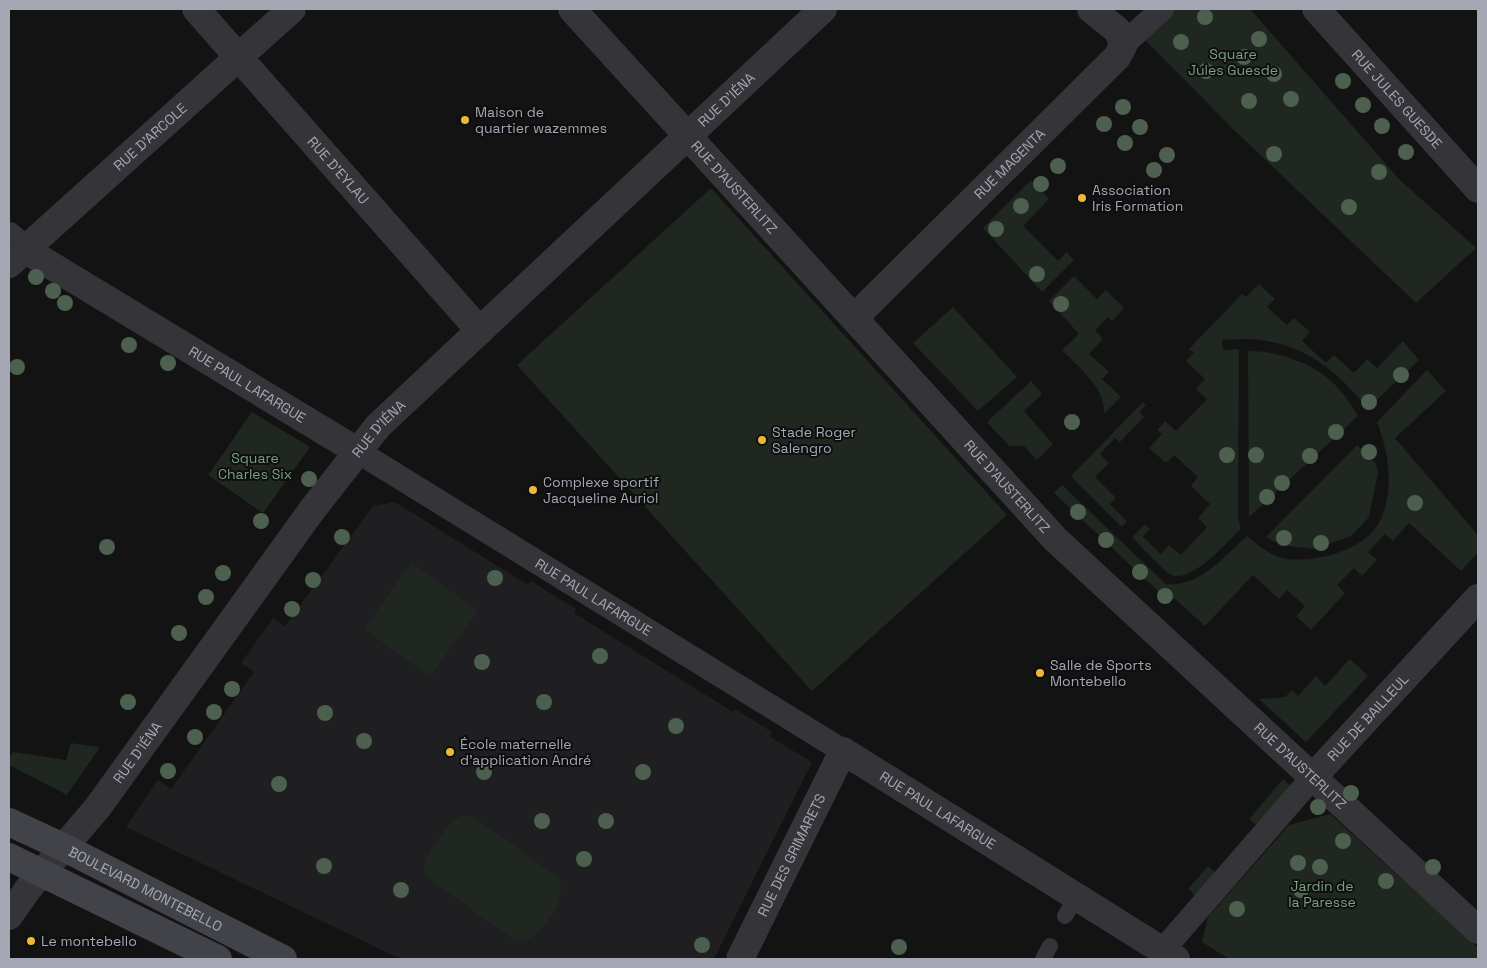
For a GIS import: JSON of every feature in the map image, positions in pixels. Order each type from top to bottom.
[{"type":"main road","name":"BOULEVARD MONTEBELLO","points":[[9,822],[65,848],[282,959]]},
{"type":"main road","points":[[9,857],[218,959]]},
{"type":"street","name":"RUE D'EYLAU","points":[[196,9],[480,331]]},
{"type":"street","name":"RUE D'ARCOLE","points":[[14,250],[292,9]]},
{"type":"street","name":"RUE D'AUSTERLITZ","points":[[572,9],[1016,497],[1074,557],[1478,930]]},
{"type":"street","name":"RUE D'IÉNA","points":[[9,916],[42,873],[65,848],[146,743],[357,451],[378,426],[823,9]]},
{"type":"street","points":[[1091,9],[1117,30],[1124,44]]},
{"type":"street","name":"RUE MAGENTA","points":[[854,318],[1117,57],[1124,44],[1162,9]]},
{"type":"street","name":"RUE JULES GUESDE","points":[[1316,9],[1478,189]]},
{"type":"street","name":"RUE PAUL LAFARGUE","points":[[14,250],[357,451],[843,751],[1071,906],[1169,955]]},
{"type":"street","name":"RUE DE BAILLEUL","points":[[1169,955],[1313,777],[1478,598]]},
{"type":"street","name":"RUE DES GRIMARETS","points":[[740,959],[843,751]]},
{"type":"shaded area","name":"École maternelle d'application André","points":[[395,502],[528,585],[531,581],[576,609],[574,613],[733,712],[735,709],[772,732],[770,737],[812,762],[714,959],[401,959],[126,827],[158,780],[171,789],[254,672],[241,663],[273,618],[285,626],[373,506]]},
{"type":"green space","name":"Square Jules Guesde","points":[[1162,9],[1250,9],[1400,180],[1476,248],[1416,303],[1235,131],[1137,32]]},
{"type":"green space","points":[[1031,180],[1049,199],[1023,226],[1058,261],[1066,252],[1074,260],[1042,292],[983,228]]},
{"type":"green space","name":"Stade Roger Salengro","points":[[711,188],[1007,515],[812,691],[517,365]]},
{"type":"green space","points":[[1074,276],[1097,299],[1106,290],[1124,308],[1112,321],[1108,317],[1095,330],[1103,339],[1089,354],[1109,372],[1102,379],[1121,397],[1104,414],[1101,396],[1096,387],[1062,350],[1079,334],[1049,301]]},
{"type":"green space","points":[[1259,284],[1275,299],[1267,307],[1287,325],[1294,318],[1310,332],[1302,341],[1326,363],[1334,355],[1354,373],[1367,359],[1377,368],[1403,341],[1419,360],[1367,409],[1334,373],[1307,355],[1292,348],[1260,340],[1222,340],[1223,350],[1239,349],[1238,517],[1241,529],[1209,560],[1199,567],[1180,576],[1172,575],[1158,564],[1132,537],[1145,524],[1150,529],[1143,537],[1161,554],[1169,545],[1181,555],[1207,527],[1198,518],[1210,504],[1191,486],[1198,477],[1174,455],[1166,463],[1149,448],[1162,434],[1157,430],[1165,421],[1176,431],[1207,399],[1196,389],[1205,379],[1186,361],[1194,353],[1189,349],[1242,294],[1246,297]]},
{"type":"green space","points":[[953,307],[1017,377],[978,411],[913,343]]},
{"type":"green space","points":[[1248,351],[1285,356],[1319,372],[1341,391],[1358,416],[1249,517]]},
{"type":"green space","points":[[1427,370],[1446,391],[1395,438],[1478,535],[1478,553],[1461,571],[1409,523],[1393,541],[1385,534],[1368,552],[1377,560],[1362,576],[1354,568],[1337,585],[1345,593],[1311,630],[1296,616],[1305,606],[1287,590],[1279,599],[1253,575],[1205,626],[1175,599],[1165,598],[1054,493],[1062,485],[1166,584],[1179,584],[1201,576],[1247,536],[1279,557],[1305,559],[1334,554],[1361,541],[1372,533],[1379,523],[1384,511],[1389,486],[1385,446],[1377,422]]},
{"type":"green space","points":[[1031,381],[1042,394],[1024,411],[1053,444],[1037,460],[1024,446],[1009,446],[987,422]]},
{"type":"green space","points":[[1143,402],[1146,405],[1139,412],[1144,417],[1120,442],[1115,438],[1100,454],[1109,463],[1095,477],[1116,498],[1110,504],[1127,521],[1122,527],[1073,479],[1072,475]]},
{"type":"green space","name":"Square Charles Six","points":[[252,412],[310,447],[263,513],[208,475]]},
{"type":"green space","points":[[1357,445],[1376,464],[1378,473],[1369,517],[1351,536],[1314,549],[1281,545],[1266,537]]},
{"type":"green space","points":[[411,563],[478,610],[430,677],[364,629]]},
{"type":"green space","points":[[1350,659],[1368,676],[1306,742],[1259,699],[1285,697],[1292,690],[1298,696],[1316,676],[1325,686]]},
{"type":"green space","points":[[71,743],[100,747],[67,795],[9,765],[9,758],[13,752],[66,760]]},
{"type":"green space","points":[[1283,779],[1294,789],[1260,828],[1249,819]]},
{"type":"green space","name":"Jardin de la Paresse","points":[[1330,814],[1478,948],[1478,959],[1229,959],[1202,942],[1208,917],[1289,825]]},
{"type":"green space","points":[[461,816],[474,817],[559,878],[561,894],[558,903],[549,919],[531,938],[519,940],[511,938],[427,877],[424,866],[430,851],[446,829]]},
{"type":"green space","points":[[1208,866],[1219,876],[1199,899],[1188,889]]},
{"type":"place","name":"Maison de quartier wazemmes","points":[[465,120]]},
{"type":"place","name":"Association Iris Formation","points":[[1082,198]]},
{"type":"place","name":"Stade Roger Salengro","points":[[762,440]]},
{"type":"place","name":"Complexe sportif Jacqueline Auriol","points":[[533,490]]},
{"type":"place","name":"Salle de Sports Montebello","points":[[1040,673]]},
{"type":"place","name":"École maternelle d'application André","points":[[450,752]]},
{"type":"place","name":"Le montebello","points":[[31,941]]}]
